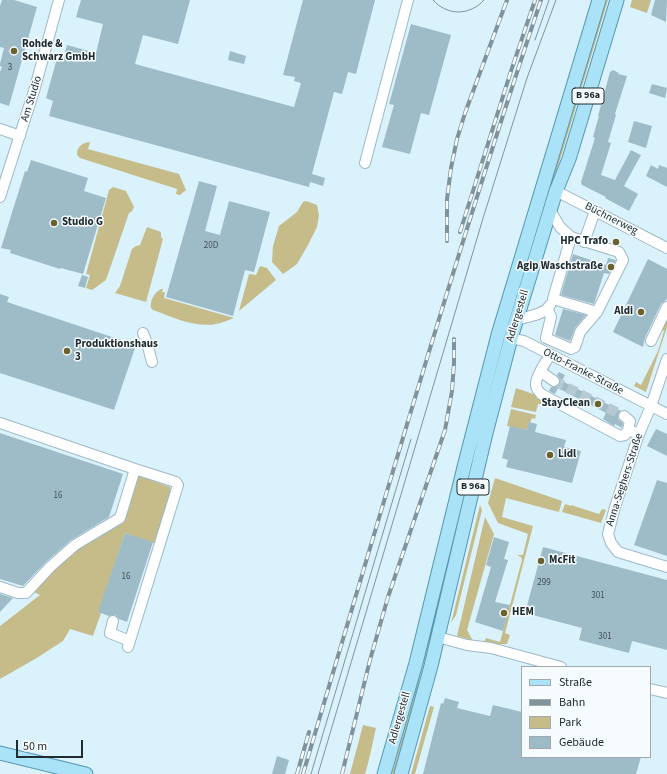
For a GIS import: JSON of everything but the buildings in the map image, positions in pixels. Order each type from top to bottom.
[{"type":"main road","name":"Adlergestell","points":[[384,774],[416,663],[498,335],[599,0]]},
{"type":"main road","name":"Adlergestell","points":[[401,774],[431,666],[486,433],[511,338],[556,191],[569,159],[617,0]]},
{"type":"main road","name":"Otto-Franke-Straße","points":[[498,335],[511,338]]},
{"type":"main road","name":"Adlergestell","points":[[428,614],[429,633],[438,636]]},
{"type":"main road","points":[[416,663],[431,666]]},
{"type":"main road","points":[[0,753],[86,774]]},
{"type":"street","name":"Am Studio","points":[[0,197],[34,92],[59,0]]},
{"type":"street","points":[[365,163],[408,0]]},
{"type":"street","points":[[0,129],[20,136]]},
{"type":"street","name":"Büchnerweg","points":[[556,191],[667,248]]},
{"type":"street","points":[[550,210],[560,227],[571,237],[619,252],[623,260],[597,312],[580,332],[575,347],[571,349],[546,338],[551,317],[548,310],[571,237]]},
{"type":"street","points":[[584,242],[595,211]]},
{"type":"street","points":[[553,298],[597,312]]},
{"type":"street","points":[[650,341],[667,307]]},
{"type":"street","points":[[517,320],[548,310]]},
{"type":"street","points":[[143,333],[152,362]]},
{"type":"street","name":"Otto-Franke-Straße","points":[[511,338],[524,341],[667,414]]},
{"type":"street","points":[[550,355],[537,378],[536,386],[541,394],[620,436],[625,434],[628,430],[630,421],[624,416]]},
{"type":"street","name":"Anna-Seghers-Straße","points":[[667,359],[651,406],[639,434],[615,507],[608,534],[611,543],[618,552],[667,567]]},
{"type":"street","points":[[541,372],[554,381]]},
{"type":"street","points":[[0,423],[176,482],[178,485],[129,644],[110,633],[113,621]]},
{"type":"street","points":[[628,430],[639,434]]},
{"type":"street","points":[[0,587],[18,593],[26,593],[50,567],[75,545],[120,518],[135,469]]},
{"type":"street","points":[[438,636],[467,645],[491,648],[557,666]]},
{"type":"street","points":[[651,689],[667,693]]},
{"type":"green space","points":[[604,0],[608,0],[510,326],[506,325]]},
{"type":"green space","points":[[632,0],[651,0],[647,13],[630,7]]},
{"type":"green space","points":[[90,142],[88,149],[179,174],[186,190],[180,195],[176,194],[177,189],[80,158],[77,155],[79,148],[82,144]]},
{"type":"green space","points":[[113,187],[126,191],[134,207],[129,213],[106,280],[92,290],[86,288],[90,275],[86,274],[109,190]]},
{"type":"green space","points":[[306,201],[317,205],[319,215],[317,227],[297,264],[283,274],[272,262],[273,246],[279,226],[297,212],[303,202]]},
{"type":"green space","points":[[147,227],[161,232],[161,237],[163,239],[146,302],[115,293],[120,286],[132,249],[140,245]]},
{"type":"green space","points":[[260,266],[267,268],[276,280],[239,311],[249,274],[256,275]]},
{"type":"green space","points":[[163,289],[162,292],[165,292],[164,298],[234,318],[208,325],[176,319],[153,310],[151,308],[152,300],[154,295]]},
{"type":"green space","points":[[667,314],[667,327],[646,392],[634,386],[636,382],[641,385],[658,351],[664,331],[659,328]]},
{"type":"green space","points":[[516,388],[539,396],[561,408],[538,404],[536,412],[511,407]]},
{"type":"green space","points":[[511,409],[536,415],[535,419],[532,418],[527,430],[507,426]]},
{"type":"green space","points":[[134,474],[170,487],[171,492],[156,544],[125,533],[99,612],[101,613],[93,636],[70,629],[63,641],[0,679],[0,626],[40,595],[32,591],[50,567],[120,518]]},
{"type":"green space","points":[[495,478],[562,501],[559,512],[506,498],[502,517],[533,526],[505,633],[510,635],[507,644],[485,644],[484,642],[486,638],[500,642],[522,560],[521,557],[517,555],[523,555],[528,534],[498,523],[488,503]]},
{"type":"green space","points":[[565,504],[599,514],[602,509],[606,510],[601,523],[562,512]]},
{"type":"green space","points":[[480,505],[482,510],[456,615],[451,623]]},
{"type":"green space","points":[[485,517],[494,534],[467,630],[472,640],[457,636]]},
{"type":"green space","points":[[418,672],[420,673],[416,702],[396,774],[392,774],[414,696]]},
{"type":"green space","points":[[430,706],[434,707],[415,774],[411,774]]},
{"type":"green space","points":[[363,725],[376,728],[368,763],[365,774],[350,774]]},
{"type":"tunnel","points":[[554,381],[624,416]]},
{"type":"tram line","points":[[433,0],[445,9],[458,12],[472,9],[484,0]]},
{"type":"tram line","points":[[535,40],[549,0]]},
{"type":"tram line","points":[[318,774],[484,215],[527,78],[556,0]]},
{"type":"tram line","points":[[311,774],[411,439]]},
{"type":"railway","points":[[447,241],[447,199],[457,139],[465,113],[507,0]]},
{"type":"railway","points":[[460,232],[535,0]]},
{"type":"railway","points":[[303,774],[448,289],[541,0]]},
{"type":"railway","points":[[342,774],[370,660],[388,597],[445,430],[452,391],[454,339]]},
{"type":"railway","points":[[297,774],[309,732]]},
{"type":"place","name":"Rohde & Schwarz GmbH","points":[[14,51]]},
{"type":"place","name":"Studio G","points":[[54,223]]},
{"type":"place","name":"HPC Trafo","points":[[616,242]]},
{"type":"place","name":"Agip Waschstraße","points":[[611,267]]},
{"type":"place","name":"Aldi","points":[[641,312]]},
{"type":"place","name":"Produktionshaus 3","points":[[67,351]]},
{"type":"place","name":"StayClean","points":[[598,404]]},
{"type":"place","name":"Lidl","points":[[550,455]]},
{"type":"place","name":"McFit","points":[[541,561]]},
{"type":"place","name":"HEM","points":[[504,613]]}]
